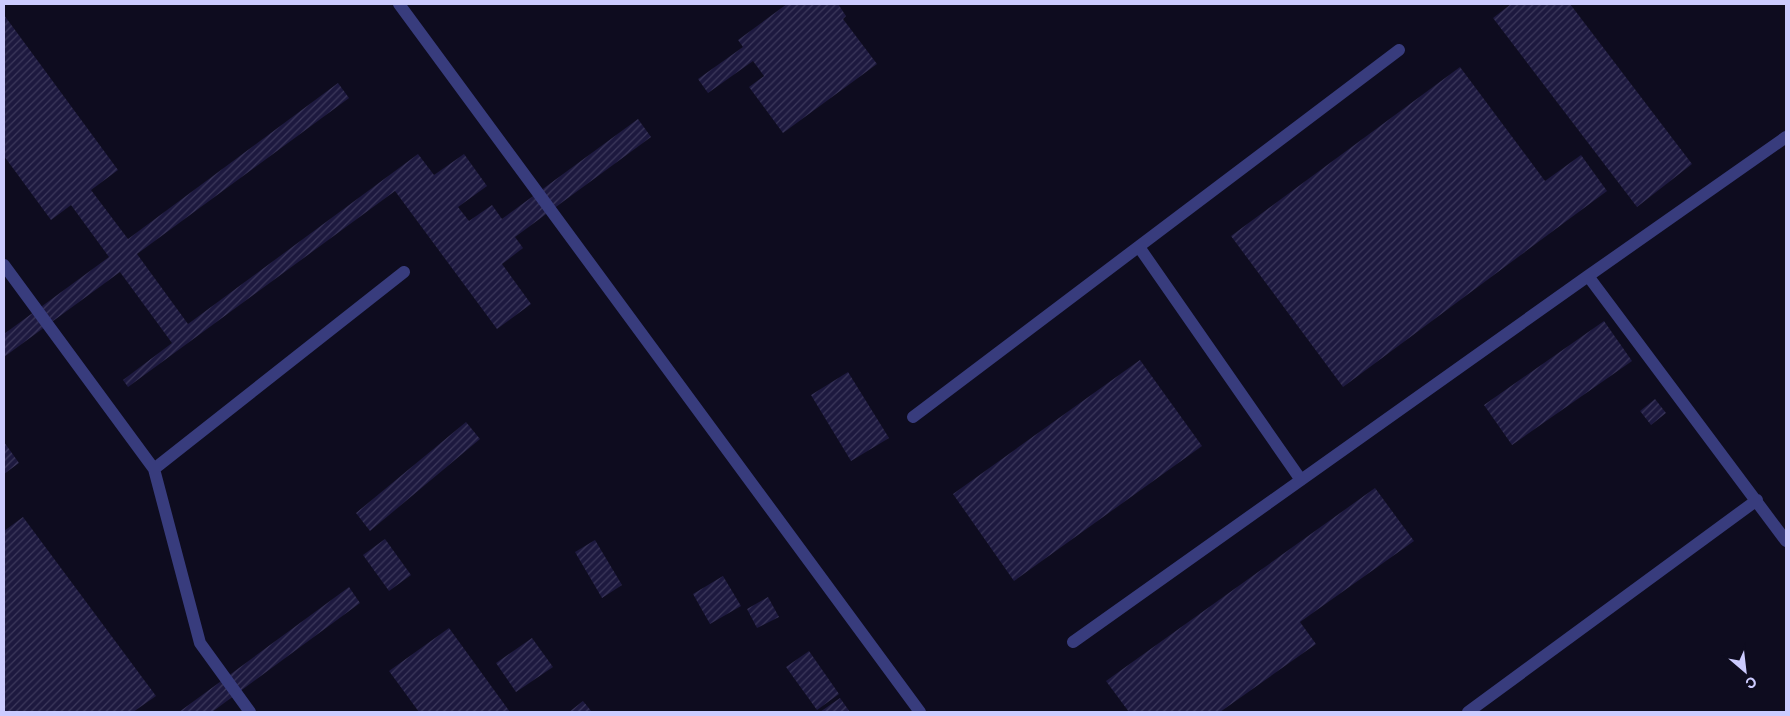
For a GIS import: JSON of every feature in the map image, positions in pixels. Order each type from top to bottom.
[{"type":"lane","points":[[400,4],[920,712]]},
{"type":"lane","points":[[913,417],[1399,50]]},
{"type":"lane","points":[[1073,642],[1786,137]]},
{"type":"lane","points":[[1139,247],[1301,480]]},
{"type":"lane","points":[[4,265],[154,469],[200,643],[250,712]]},
{"type":"lane","points":[[154,469],[404,272]]},
{"type":"lane","points":[[1588,276],[1786,541]]},
{"type":"lane","points":[[1468,712],[1757,500]]},
{"type":"building","points":[[787,4],[838,4],[846,16],[843,19],[877,64],[783,133],[749,87],[764,76],[753,61],[708,93],[698,79],[743,47],[738,40]]},
{"type":"building","points":[[1511,4],[1570,4],[1692,164],[1637,207],[1493,18]]},
{"type":"building","points":[[4,15],[118,170],[91,190],[128,239],[338,83],[349,98],[137,254],[188,324],[418,154],[434,175],[464,154],[487,186],[458,207],[469,221],[492,205],[502,219],[638,119],[651,137],[515,237],[523,248],[502,264],[531,304],[497,329],[395,191],[128,387],[123,380],[172,343],[120,272],[4,357],[4,334],[109,257],[71,205],[51,220],[4,156]]},
{"type":"building","points":[[1460,67],[1545,181],[1581,155],[1607,191],[1343,387],[1231,236]]},
{"type":"building","points":[[1604,321],[1632,361],[1512,445],[1484,405]]},
{"type":"building","points":[[1140,360],[1202,446],[1014,581],[953,494]]},
{"type":"building","points":[[848,372],[889,438],[851,461],[811,395]]},
{"type":"building","points":[[1655,399],[1666,413],[1651,425],[1640,411]]},
{"type":"building","points":[[466,422],[480,439],[370,531],[356,513]]},
{"type":"building","points":[[4,442],[19,463],[4,474]]},
{"type":"building","points":[[1375,488],[1414,541],[1300,622],[1316,644],[1220,712],[1129,712],[1106,681]]},
{"type":"building","points":[[23,517],[156,696],[133,712],[4,712],[4,531]]},
{"type":"building","points":[[385,539],[411,575],[389,591],[363,555]]},
{"type":"building","points":[[595,540],[622,585],[602,598],[575,552]]},
{"type":"building","points":[[723,576],[741,606],[710,624],[693,594]]},
{"type":"building","points":[[349,587],[360,603],[212,712],[179,712]]},
{"type":"building","points":[[768,597],[779,617],[757,628],[747,609]]},
{"type":"building","points":[[449,628],[510,712],[419,712],[389,671]]},
{"type":"building","points":[[532,638],[553,667],[516,692],[496,663]]},
{"type":"building","points":[[809,651],[839,694],[817,710],[786,667]]},
{"type":"building","points":[[840,698],[850,712],[820,712]]},
{"type":"building","points":[[583,701],[592,712],[569,712]]}]
